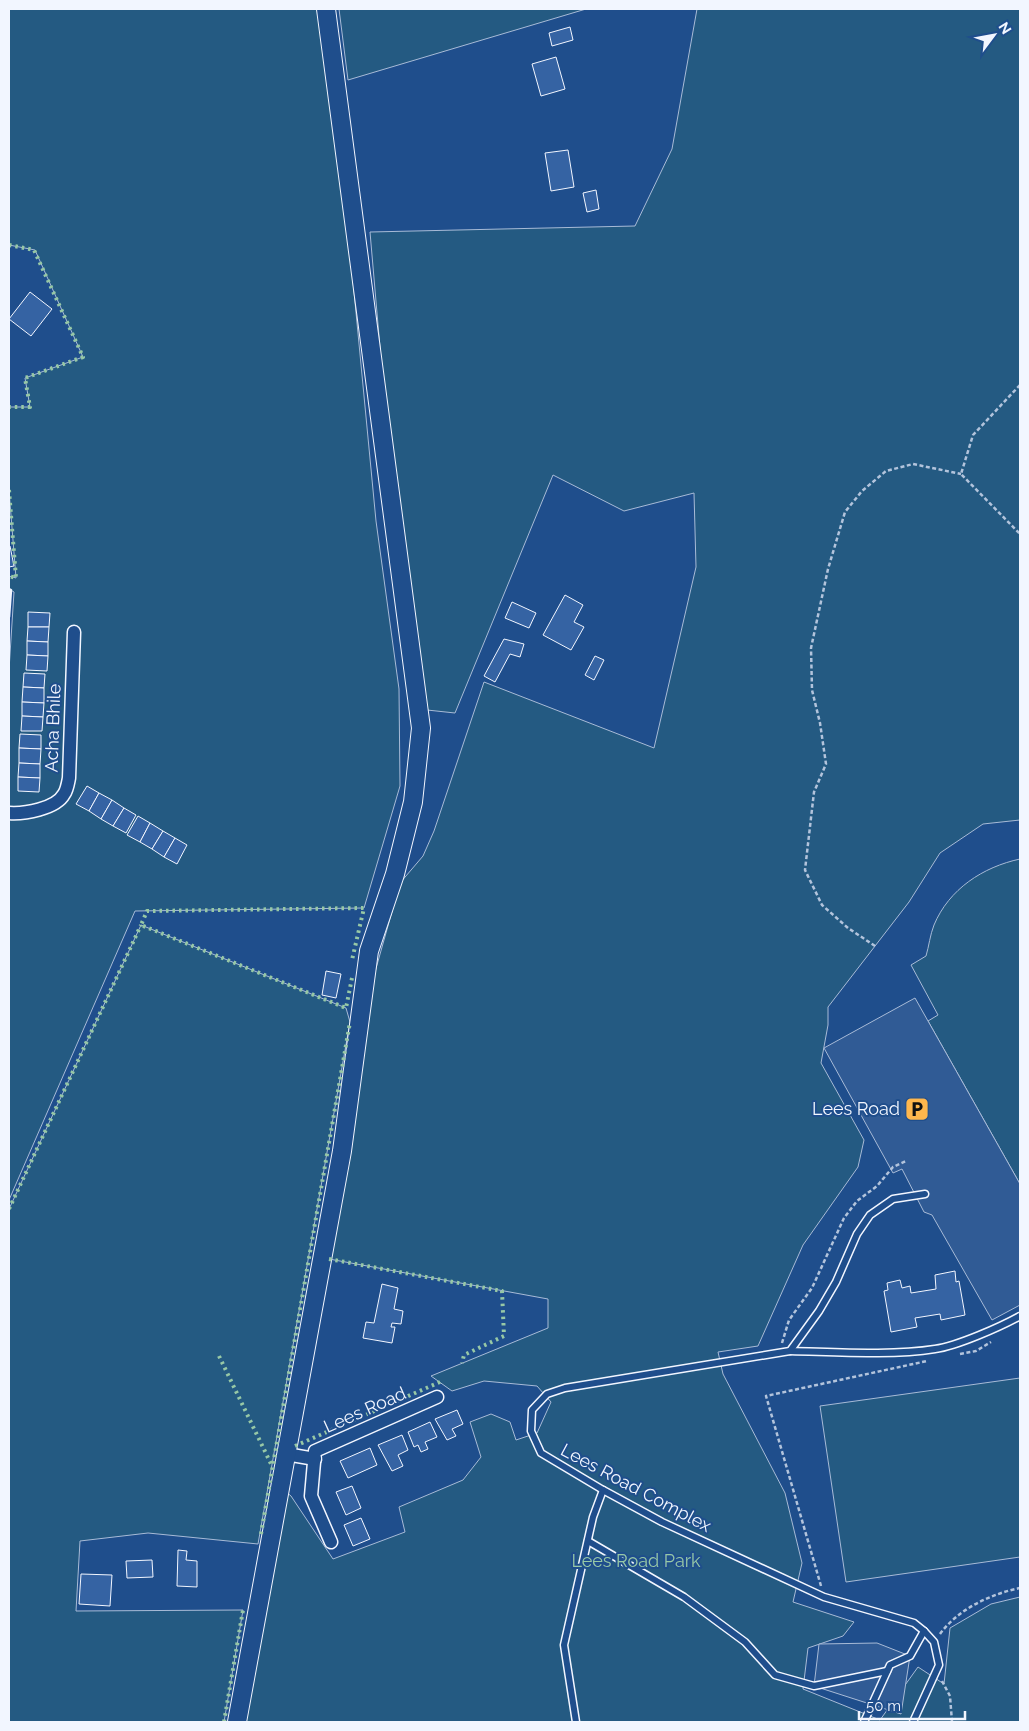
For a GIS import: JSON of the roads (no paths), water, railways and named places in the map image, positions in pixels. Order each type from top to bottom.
[{"type":"street","points":[[237,1722],[342,1150],[369,951],[395,874],[412,802],[421,728],[326,9]]},
{"type":"street","name":"Acha Bhile","points":[[9,812],[23,814],[55,803],[64,795],[69,778],[74,632]]},
{"type":"street","name":"Lees Road","points":[[331,1542],[311,1496],[316,1451],[437,1397]]},
{"type":"street","name":"Lees Road","points":[[286,1454],[315,1459]]},
{"type":"lane","points":[[790,1351],[820,1311],[836,1282],[857,1234],[870,1215],[893,1199],[925,1194]]},
{"type":"lane","name":"Lees Road Complex","points":[[914,1722],[939,1665],[934,1642],[914,1623],[824,1597],[662,1522],[603,1490],[541,1453],[532,1430],[532,1410],[547,1394],[565,1388],[782,1352],[862,1353],[936,1349],[1002,1326],[1020,1316]]},
{"type":"lane","points":[[576,1722],[564,1644],[593,1517],[603,1490]]},
{"type":"lane","points":[[588,1541],[684,1597],[745,1642],[775,1675],[814,1686],[887,1672]]},
{"type":"lane","points":[[864,1722],[890,1665],[910,1656],[924,1632]]},
{"type":"place","name":"Lees Road","points":[[917,1109]]},
{"type":"park label","name":"Lees Road Park","points":[[636,1561]]}]
